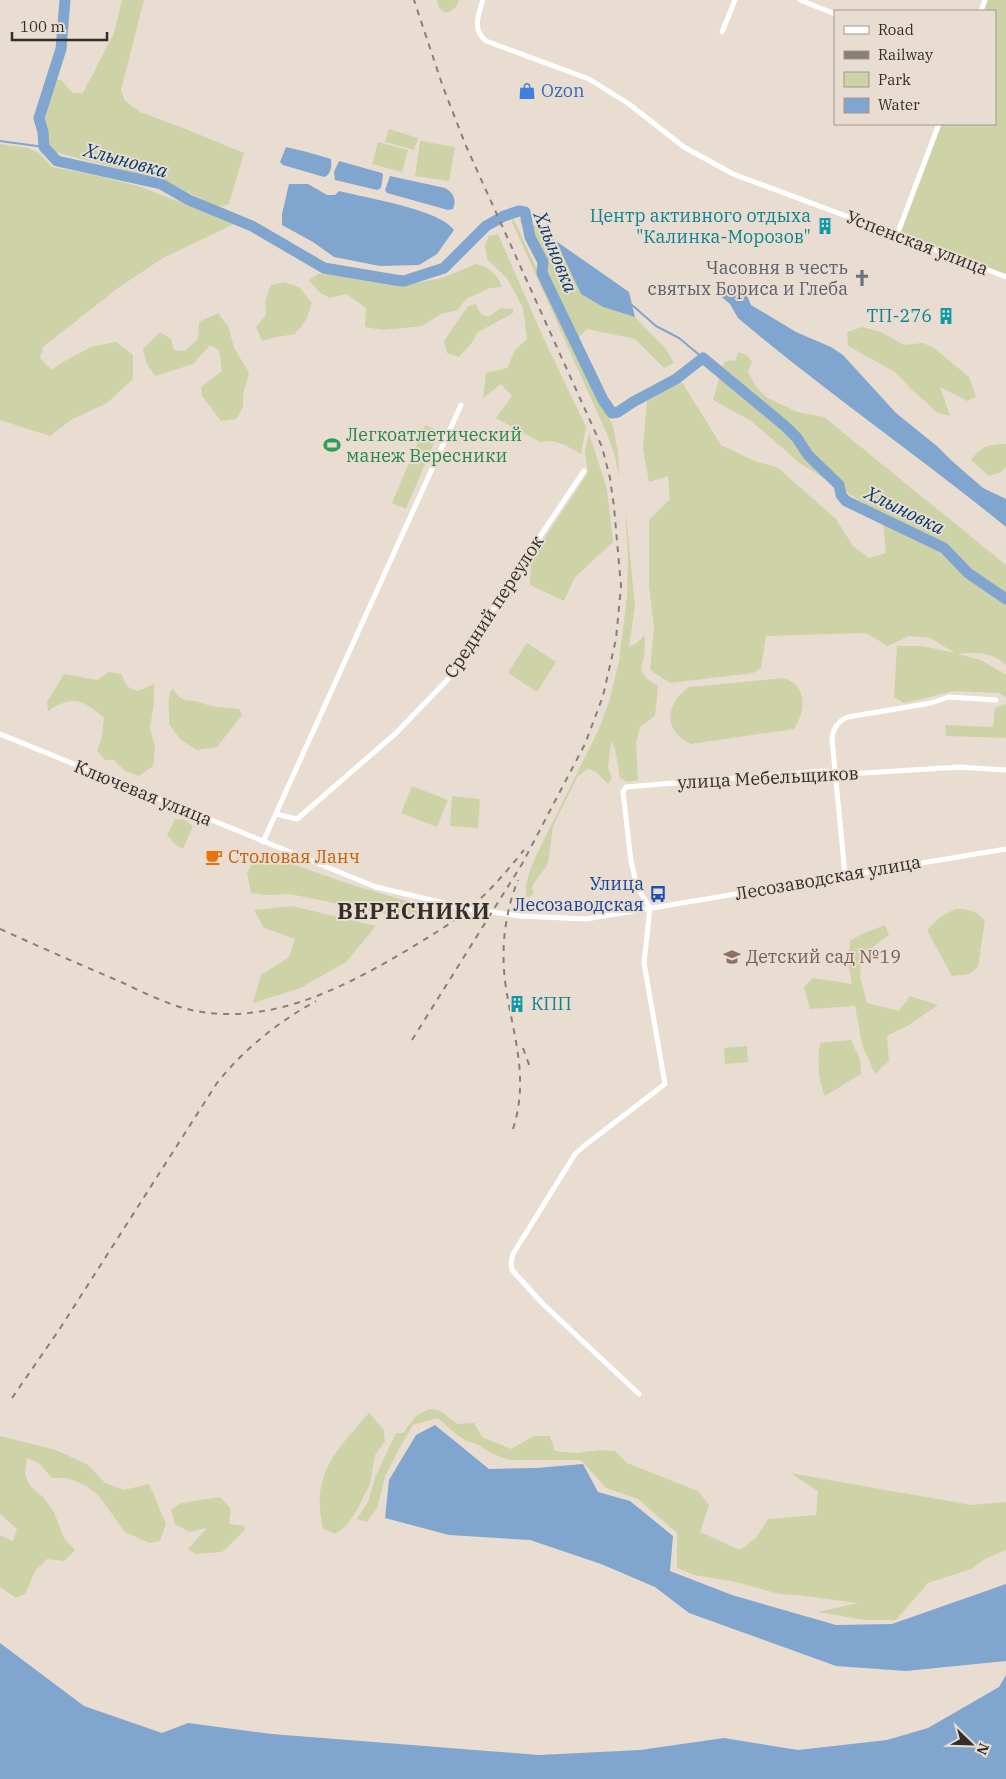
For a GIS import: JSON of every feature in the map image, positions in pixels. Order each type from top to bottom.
[{"type":"street","name":"Успенская улица","points":[[483,0],[477,29],[486,41],[589,79],[630,104],[684,147],[724,170],[897,234],[1006,278]]},
{"type":"street","points":[[722,32],[735,0]]},
{"type":"street","points":[[800,0],[834,14]]},
{"type":"street","points":[[897,234],[938,125]]},
{"type":"street","points":[[264,842],[461,405]]},
{"type":"street","name":"Средний переулок","points":[[276,814],[297,819],[395,734],[456,670],[518,569],[584,472]]},
{"type":"street","points":[[845,875],[833,733],[838,724],[844,718],[860,714],[922,705],[949,697],[996,700]]},
{"type":"street","name":"Ключевая улица","points":[[0,734],[287,852]]},
{"type":"street","name":"улица Мебельщиков","points":[[650,908],[637,887],[631,862],[623,792],[626,787],[823,771],[848,774],[960,767],[1006,770]]},
{"type":"street","name":"Лесозаводская улица","points":[[287,852],[376,887],[470,909],[520,916],[586,920],[1006,849]]},
{"type":"street","points":[[639,1394],[543,1304],[512,1270],[511,1263],[513,1254],[576,1154],[665,1084],[644,963],[650,908]]},
{"type":"green space","points":[[122,0],[144,0],[121,90],[125,101],[140,112],[244,153],[229,204],[218,207],[165,181],[51,151],[42,115],[54,80],[61,80],[73,93],[83,93],[114,33]]},
{"type":"green space","points":[[437,0],[459,0],[454,9],[445,13],[439,8]]},
{"type":"green space","points":[[985,0],[1006,0],[1006,275],[906,236],[901,231],[939,125],[996,125],[996,10],[981,10]]},
{"type":"green space","points":[[389,129],[418,138],[414,150],[385,142]]},
{"type":"green space","points":[[420,141],[455,147],[449,181],[415,176]]},
{"type":"green space","points":[[378,142],[408,150],[402,172],[372,164]]},
{"type":"green space","points":[[0,144],[28,148],[39,153],[52,167],[138,186],[236,223],[163,258],[118,288],[43,347],[40,358],[52,370],[91,347],[116,342],[133,355],[133,379],[107,403],[71,420],[50,436],[0,420]]},
{"type":"green space","points":[[513,218],[598,399],[612,423],[618,451],[619,478],[615,456],[607,434],[512,222]]},
{"type":"green space","points":[[519,219],[527,220],[556,241],[581,294],[603,307],[635,317],[665,348],[674,363],[664,368],[635,339],[587,329],[577,339]]},
{"type":"green space","points":[[498,234],[543,337],[586,427],[581,454],[565,445],[552,441],[540,442],[496,418],[512,396],[501,384],[483,398],[486,373],[507,368],[515,350],[527,339],[523,308],[507,278],[487,259],[485,245],[489,236]]},
{"type":"green space","points":[[476,264],[492,272],[498,278],[502,287],[490,288],[466,299],[458,310],[441,314],[422,326],[383,330],[365,327],[366,308],[346,294],[330,298],[319,292],[309,280],[318,274],[334,272],[404,285],[442,278]]},
{"type":"green space","points":[[284,282],[299,287],[312,303],[306,320],[295,334],[262,341],[256,327],[266,315],[265,301],[271,285]]},
{"type":"green space","points":[[476,304],[481,314],[488,317],[501,308],[513,309],[513,313],[478,332],[471,344],[459,357],[447,353],[444,341],[468,306]]},
{"type":"green space","points":[[218,313],[229,328],[234,348],[249,373],[243,395],[243,407],[236,419],[221,421],[202,396],[201,387],[222,371],[219,350],[210,345],[193,364],[155,376],[146,362],[143,349],[160,332],[171,339],[174,350],[185,351],[198,339],[199,322]]},
{"type":"green space","points":[[862,327],[881,332],[904,345],[923,343],[934,348],[969,377],[976,397],[967,401],[940,387],[950,416],[938,413],[895,372],[848,346],[847,332]]},
{"type":"green space","points":[[738,352],[747,355],[752,362],[748,371],[750,376],[766,397],[797,412],[824,417],[1006,565],[1006,665],[989,655],[977,653],[957,654],[981,660],[1006,675],[1006,697],[999,693],[954,691],[904,703],[894,697],[897,646],[922,646],[955,653],[930,638],[909,636],[888,646],[866,633],[766,636],[761,668],[753,673],[670,683],[650,670],[654,628],[649,585],[649,520],[670,499],[668,476],[649,482],[643,449],[647,401],[682,382],[721,445],[757,462],[777,467],[836,519],[853,546],[869,558],[886,553],[883,522],[864,503],[801,464],[751,421],[713,400],[724,362],[735,361]]},
{"type":"green space","points":[[425,425],[439,431],[406,509],[392,503]]},
{"type":"green space","points":[[589,433],[607,489],[613,542],[575,577],[564,601],[530,585],[531,558],[588,473],[585,450]]},
{"type":"green space","points":[[1006,444],[1006,467],[1001,472],[989,476],[971,460],[979,451],[986,447]]},
{"type":"green space","points":[[625,504],[635,605],[629,647],[637,643],[645,635],[644,657],[641,670],[646,678],[658,686],[655,716],[640,727],[636,744],[638,780],[628,782],[620,778],[615,748],[611,741],[608,768],[612,778],[608,784],[596,772],[588,769],[578,776],[553,826],[548,864],[534,883],[532,888],[534,893],[528,898],[526,896],[527,881],[535,858],[598,731],[609,702],[619,661],[627,597],[628,557]]},
{"type":"green space","points":[[527,643],[556,662],[537,692],[508,673]]},
{"type":"green space","points":[[109,672],[121,674],[128,687],[138,691],[154,684],[154,702],[150,728],[155,748],[153,766],[139,776],[125,771],[114,760],[105,760],[97,751],[102,736],[104,718],[89,707],[77,701],[71,701],[48,711],[47,702],[64,674],[97,680]]},
{"type":"green space","points":[[784,678],[792,682],[801,693],[801,714],[794,729],[691,744],[674,730],[670,719],[673,705],[678,697],[689,687]]},
{"type":"green space","points":[[172,688],[179,697],[185,700],[211,706],[239,709],[242,715],[217,747],[197,750],[180,739],[169,724],[169,701]]},
{"type":"green space","points":[[1006,704],[1006,738],[946,736],[945,725],[993,727],[995,708]]},
{"type":"green space","points":[[412,786],[448,800],[437,827],[401,813]]},
{"type":"green space","points":[[452,796],[480,799],[478,828],[450,826]]},
{"type":"green space","points":[[175,819],[185,820],[193,826],[183,849],[175,844],[167,835]]},
{"type":"green space","points":[[272,857],[355,886],[424,906],[425,912],[421,921],[290,894],[267,895],[251,893],[247,873],[253,861]]},
{"type":"green space","points":[[292,906],[376,926],[346,962],[300,988],[253,1003],[261,975],[289,957],[295,939],[264,928],[254,910]]},
{"type":"green space","points":[[955,909],[971,911],[978,914],[985,921],[978,967],[969,974],[952,976],[927,930],[940,917]]},
{"type":"green space","points":[[885,925],[889,935],[861,956],[860,977],[867,1003],[899,1011],[910,996],[938,1005],[909,1025],[887,1036],[889,1061],[875,1074],[862,1044],[855,1006],[810,1009],[804,987],[813,978],[852,984],[848,963],[850,941]]},
{"type":"green space","points":[[851,1040],[860,1060],[861,1074],[825,1096],[819,1070],[820,1043]]},
{"type":"green space","points":[[747,1046],[748,1062],[725,1064],[724,1048]]},
{"type":"green space","points":[[429,1409],[439,1410],[457,1424],[474,1423],[482,1437],[511,1449],[534,1436],[550,1436],[555,1451],[576,1453],[600,1450],[615,1451],[627,1463],[698,1491],[709,1505],[700,1532],[740,1550],[756,1538],[768,1519],[816,1515],[818,1491],[790,1473],[971,1505],[1006,1502],[1006,1550],[985,1559],[971,1569],[928,1583],[896,1620],[865,1620],[818,1612],[858,1603],[779,1594],[732,1581],[694,1575],[677,1568],[677,1533],[638,1499],[606,1488],[581,1460],[509,1460],[491,1453],[477,1444],[466,1441],[438,1418],[413,1425],[385,1477],[377,1508],[367,1522],[357,1519],[368,1502],[375,1478],[396,1433],[403,1433],[416,1416]]},
{"type":"green space","points":[[369,1413],[384,1430],[385,1441],[375,1455],[370,1484],[358,1508],[347,1525],[335,1534],[323,1528],[320,1492],[323,1478],[337,1451]]},
{"type":"green space","points":[[0,1436],[56,1450],[88,1465],[105,1483],[124,1490],[149,1484],[166,1524],[160,1541],[149,1543],[125,1532],[99,1496],[87,1486],[67,1478],[52,1478],[39,1463],[27,1458],[25,1474],[30,1486],[43,1497],[54,1512],[64,1538],[75,1550],[64,1561],[47,1559],[35,1571],[25,1594],[16,1598],[0,1587],[0,1535],[13,1541],[17,1529],[0,1514]]},
{"type":"green space","points":[[220,1497],[231,1509],[229,1524],[244,1526],[245,1530],[222,1552],[195,1554],[188,1549],[207,1528],[189,1532],[175,1524],[171,1510],[181,1503]]},
{"type":"water","points":[[286,147],[331,159],[330,172],[324,177],[283,165],[280,162]]},
{"type":"water","points":[[339,161],[382,173],[381,188],[377,190],[335,180],[334,172]]},
{"type":"water","points":[[390,176],[445,188],[454,197],[453,209],[448,210],[387,193],[385,190]]},
{"type":"water","points":[[289,184],[308,184],[327,195],[335,195],[339,191],[401,205],[433,216],[454,230],[437,254],[419,265],[380,266],[334,257],[313,242],[282,225],[282,214]]},
{"type":"water","points":[[556,241],[629,292],[635,317],[603,307],[581,294]]},
{"type":"water","points":[[725,286],[743,286],[751,305],[796,332],[831,347],[843,355],[896,413],[938,447],[983,488],[1006,499],[1006,527],[738,318],[730,304],[718,294]]},
{"type":"water","points":[[435,1425],[489,1469],[537,1468],[583,1464],[598,1492],[630,1501],[673,1536],[670,1571],[732,1595],[836,1625],[892,1624],[1006,1584],[1006,1661],[906,1671],[836,1666],[689,1613],[655,1587],[601,1564],[530,1540],[449,1535],[385,1518],[389,1480],[416,1435]]},
{"type":"water","points":[[0,1643],[84,1706],[162,1733],[188,1723],[272,1734],[539,1755],[640,1750],[724,1738],[798,1750],[887,1740],[928,1728],[999,1687],[1006,1675],[1006,1779],[0,1779]]},
{"type":"waterway","name":"Хлыновка","points":[[65,0],[61,49],[39,118],[43,132],[44,147],[57,161],[161,184],[189,200],[252,226],[324,268],[404,281],[444,268],[486,226],[504,216],[519,211],[525,212],[530,237],[543,262],[542,273],[603,400],[612,413],[618,412],[676,379],[703,358],[785,426],[797,438],[808,455],[839,485],[841,495],[846,501],[944,548],[968,573],[1006,599]]},
{"type":"waterway","points":[[0,141],[44,147]]},
{"type":"waterway","points":[[632,305],[656,326],[679,338],[703,358]]},
{"type":"railway","points":[[412,1040],[522,864],[585,744],[603,696],[616,639],[621,586],[614,507],[610,478],[602,447],[466,146],[443,87],[414,0]]},
{"type":"railway","points":[[0,929],[171,1004],[202,1012],[229,1014],[256,1012],[282,1007],[333,989],[357,978],[421,942],[478,901],[524,850]]},
{"type":"railway","points":[[513,1129],[518,1110],[520,1073],[505,981],[504,943],[507,917],[518,880]]},
{"type":"railway","points":[[12,1398],[59,1330],[217,1083],[262,1037],[316,1001]]},
{"type":"railway","points":[[523,1048],[531,1070]]},
{"type":"place","name":"Ozon","points":[[527,91]]},
{"type":"place","name":"Центр активного отдыха \"Калинка-Морозов\"","points":[[825,226]]},
{"type":"place","name":"Часовня в честь святых Бориса и Глеба","points":[[862,278]]},
{"type":"place","name":"ТП-276","points":[[946,316]]},
{"type":"place","name":"Легкоатлетический манеж Вересники","points":[[332,445]]},
{"type":"place","name":"Столовая Ланч","points":[[214,857]]},
{"type":"place","name":"Улица Лесозаводская","points":[[658,894]]},
{"type":"place","name":"Детский сад №19","points":[[732,957]]},
{"type":"place","name":"КПП","points":[[517,1004]]},
{"type":"district","name":"ВЕРЕСНИКИ","points":[[414,911]]}]
